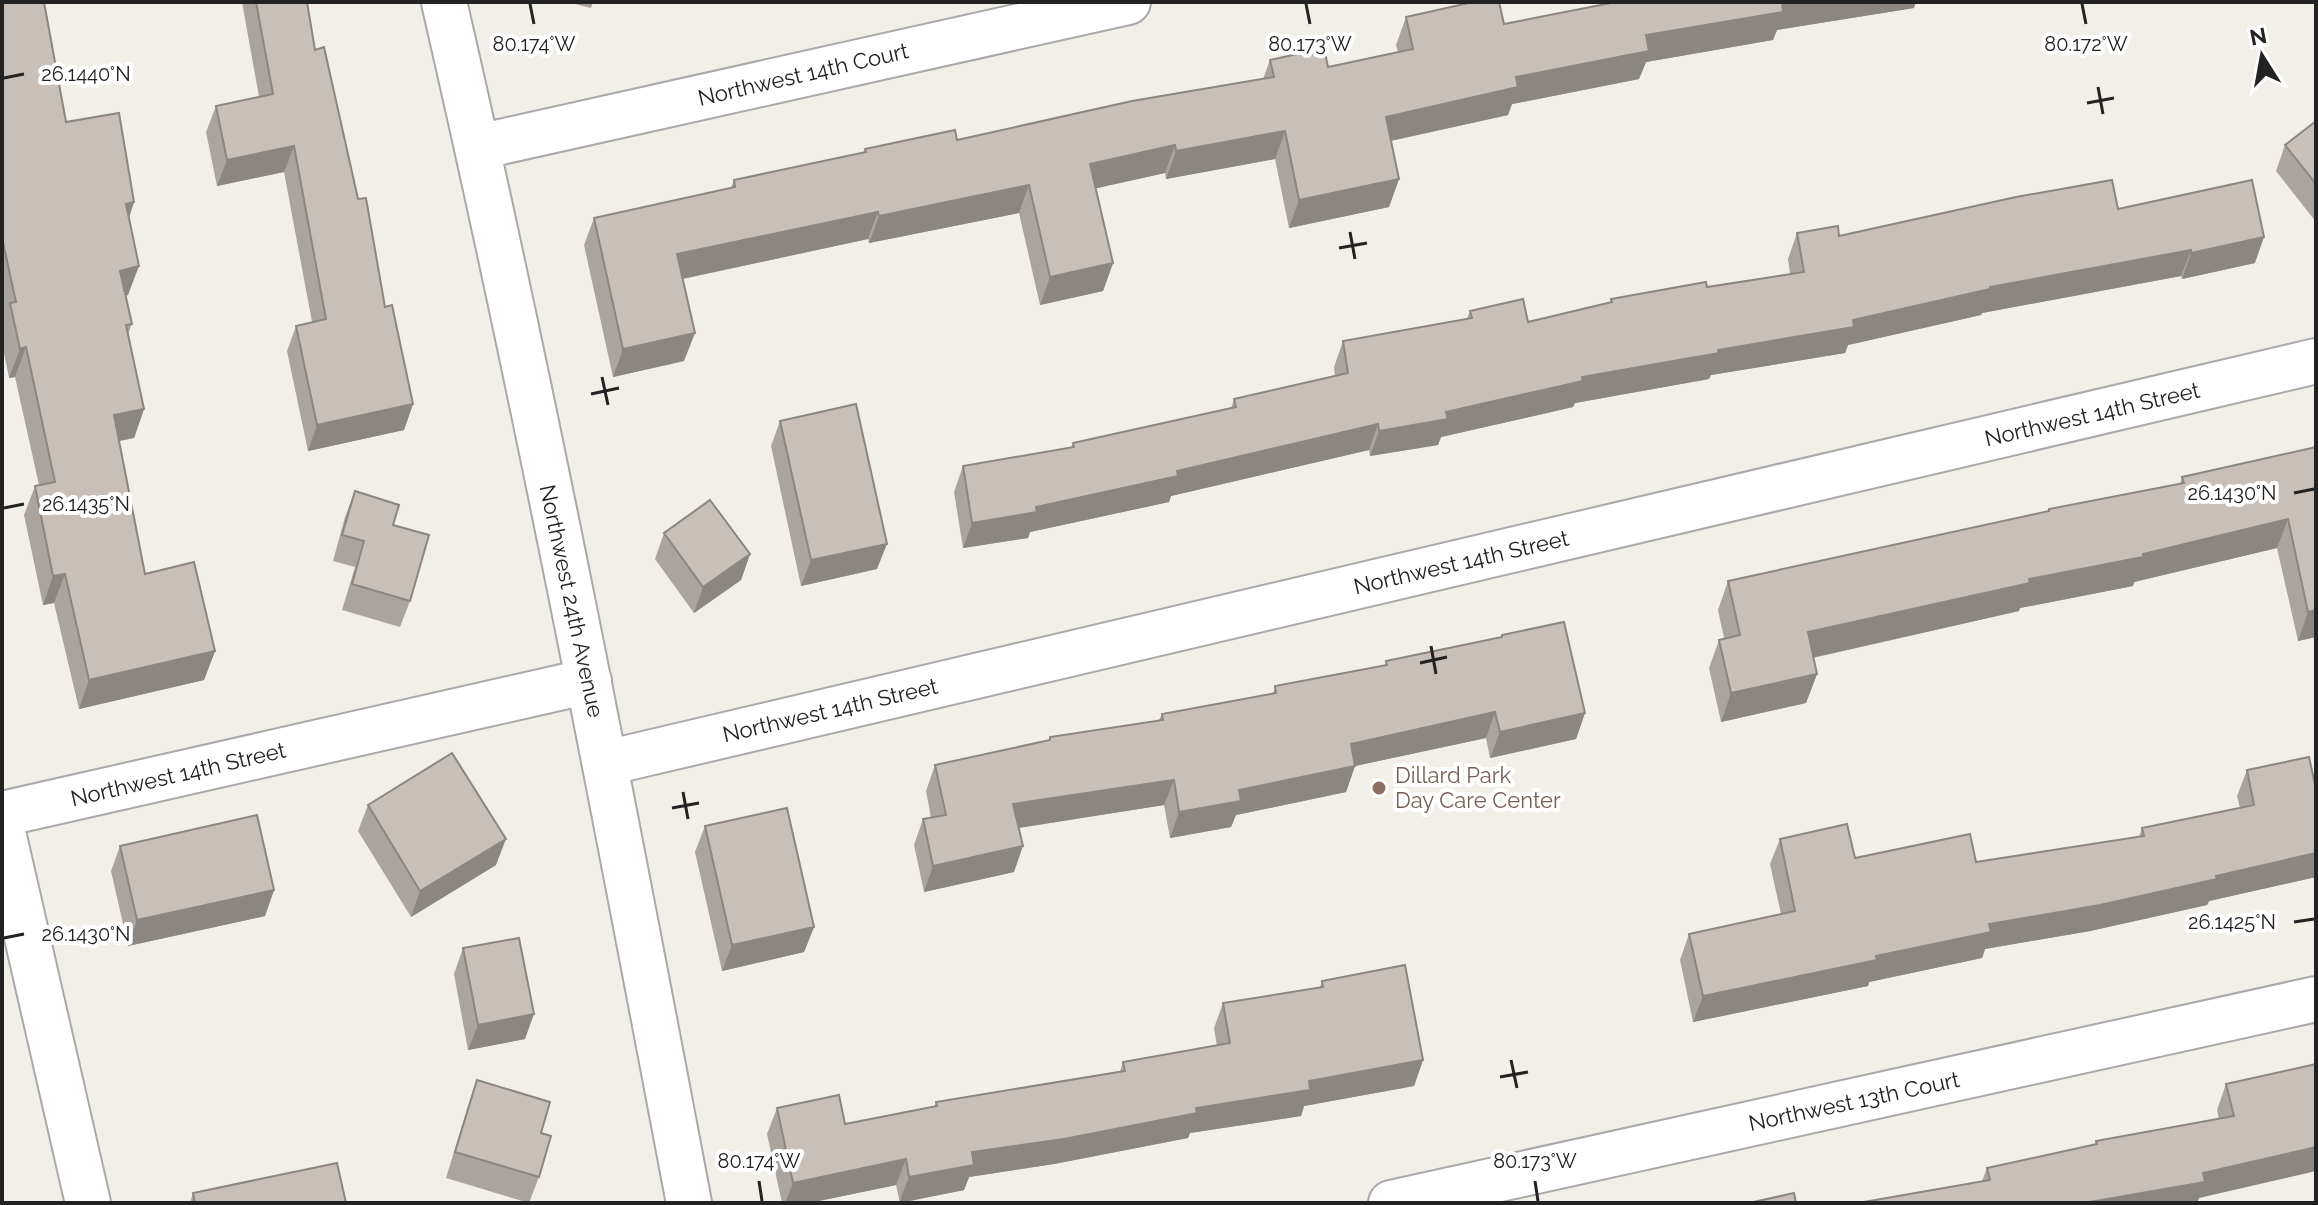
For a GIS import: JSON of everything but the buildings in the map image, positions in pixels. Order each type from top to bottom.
[{"type":"street","name":"Northwest 24th Avenue","points":[[444,2],[478,147],[606,763],[689,1203]]},
{"type":"street","name":"Northwest 14th Court","points":[[478,147],[1128,2]]},
{"type":"street","name":"Northwest 14th Street","points":[[606,763],[2316,361]]},
{"type":"street","name":"Northwest 14th Street","points":[[2,814],[589,681]]},
{"type":"street","points":[[2,828],[88,1203]]},
{"type":"street","name":"Northwest 13th Court","points":[[1391,1203],[2316,999]]},
{"type":"place","name":"Dillard Park Day Care Center","points":[[1379,788]]}]
